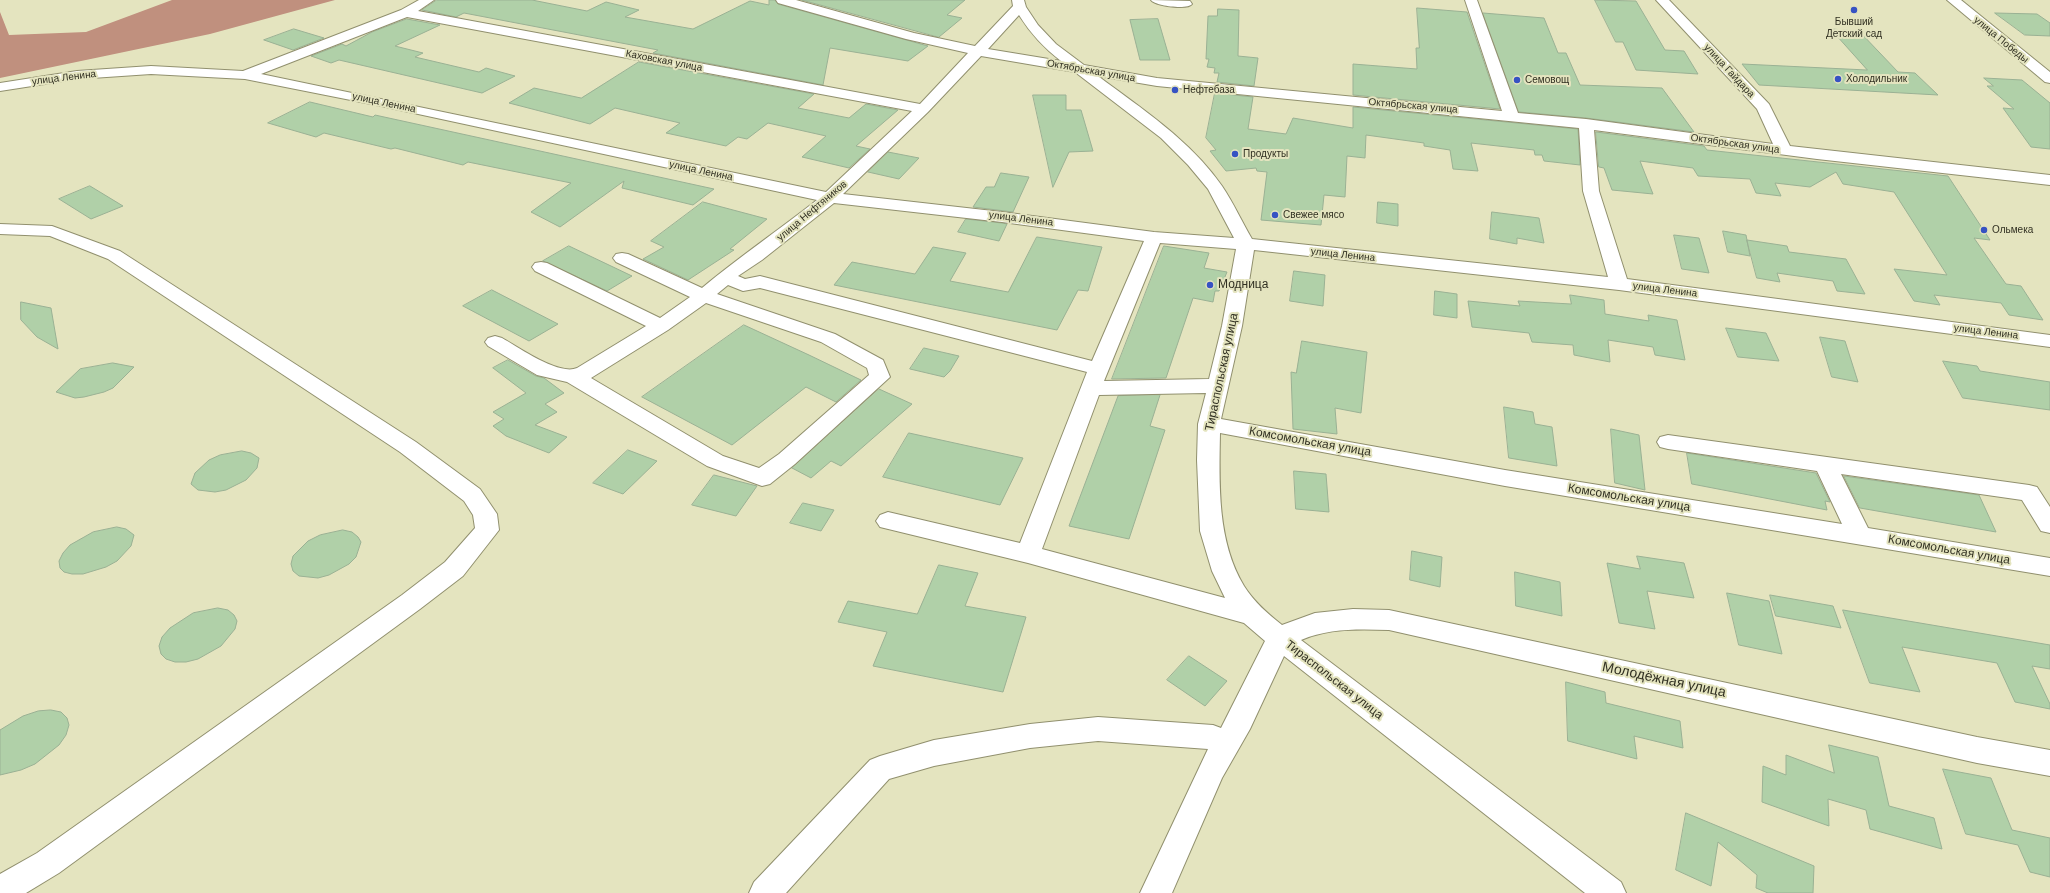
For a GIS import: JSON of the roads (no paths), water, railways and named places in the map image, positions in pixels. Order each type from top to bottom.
[{"type":"street","points":[[245,75],[406,13],[428,0]]},
{"type":"street","name":"Октябрьская улица","points":[[782,0],[911,36],[978,51],[1157,82],[1511,115],[1784,150],[2050,180]]},
{"type":"street","points":[[1157,0],[1186,4]]},
{"type":"street","points":[[1471,0],[1511,115]]},
{"type":"street","name":"улица Гайдара","points":[[1662,0],[1764,107],[1784,150]]},
{"type":"street","name":"улица Победы","points":[[1953,0],[2050,79]]},
{"type":"street","points":[[1019,3],[1033,27],[1051,47],[1166,135],[1194,162],[1214,188],[1246,244]]},
{"type":"street","name":"улица Нефтяников","points":[[574,377],[584,373],[661,326],[704,296],[739,266],[756,256],[830,198],[923,109],[978,51],[1019,3]]},
{"type":"street","name":"Каховская улица","points":[[406,13],[923,109]]},
{"type":"street","name":"улица Ленина","points":[[0,87],[70,76],[151,70],[245,75],[381,102],[830,198],[1002,217],[1154,237],[1246,244],[1619,284],[2050,341]]},
{"type":"street","points":[[1136,113],[1133,102],[1136,94],[1157,82]]},
{"type":"street","points":[[1586,124],[1592,191],[1619,284]]},
{"type":"street","points":[[0,228],[52,231],[114,255],[408,447],[472,495],[485,514],[487,530],[454,569],[411,602],[48,863],[0,891]]},
{"type":"street","points":[[1028,554],[1095,378],[1154,237]]},
{"type":"street","name":"Тираспольская улица","points":[[1246,244],[1232,326],[1209,424],[1208,460],[1212,531],[1227,577],[1235,593],[1252,615],[1279,638],[1610,893]]},
{"type":"street","points":[[756,256],[769,264],[760,282]]},
{"type":"street","points":[[495,342],[544,370],[574,377],[715,461],[762,478],[787,459],[880,377],[876,365],[828,338],[704,296],[622,258]]},
{"type":"street","points":[[541,267],[661,326]]},
{"type":"street","points":[[726,278],[743,285],[760,282],[1095,378],[1217,386]]},
{"type":"street","name":"Комсомольская улица","points":[[1209,424],[1505,478],[1859,534],[2050,567]]},
{"type":"street","points":[[1668,442],[2029,493],[2049,525]]},
{"type":"street","points":[[1825,465],[1859,534]]},
{"type":"street","points":[[888,521],[1028,554],[1252,615]]},
{"type":"street","name":"Молодёжная улица","points":[[1279,638],[1315,623],[1353,619],[1389,620],[1977,750],[2050,763]]},
{"type":"street","points":[[1156,893],[1211,771],[1240,722],[1279,638]]},
{"type":"street","points":[[764,893],[880,769],[934,753],[1030,736],[1098,729],[1213,737],[1226,745]]},
{"type":"place","name":"Бывший Детский сад","points":[[1854,10]]},
{"type":"place","name":"Холодильник","points":[[1838,79]]},
{"type":"place","name":"Семовощ","points":[[1517,80]]},
{"type":"place","name":"Нефтебаза","points":[[1175,90]]},
{"type":"place","name":"Продукты","points":[[1235,154]]},
{"type":"place","name":"Свежее мясо","points":[[1275,215]]},
{"type":"place","name":"Ольмека","points":[[1984,230]]},
{"type":"place","name":"Модница","points":[[1210,285]]}]
